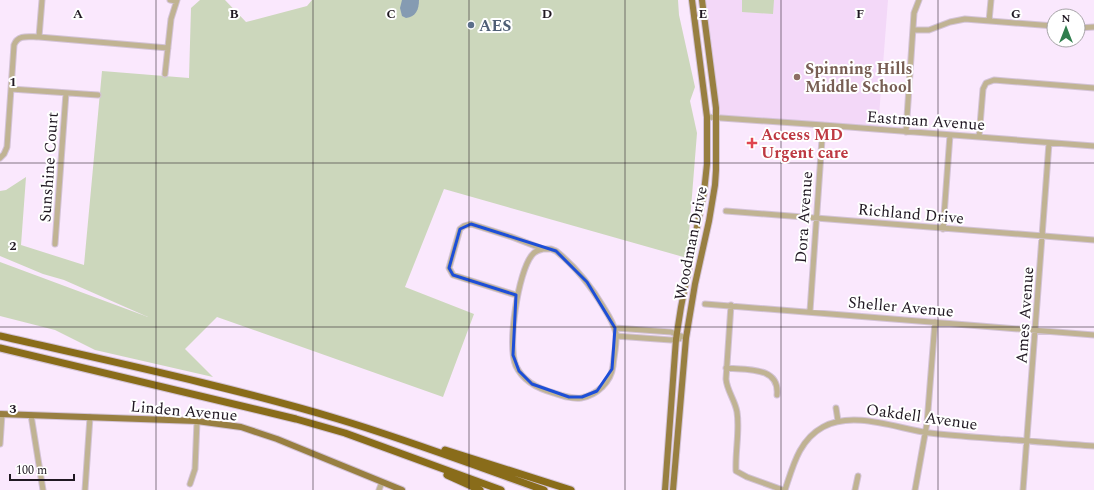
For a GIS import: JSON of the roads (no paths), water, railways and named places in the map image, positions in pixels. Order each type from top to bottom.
[{"type":"highway","points":[[0,336],[235,391],[460,454],[571,490]]},
{"type":"highway","points":[[0,349],[296,419],[345,433],[501,490]]},
{"type":"highway","points":[[384,433],[544,490]]},
{"type":"highway","points":[[418,460],[480,490]]},
{"type":"main road","name":"Woodman Drive","points":[[665,489],[676,337],[704,192],[707,164],[707,117],[692,0]]},
{"type":"main road","name":"Woodman Drive","points":[[673,490],[686,338],[715,185],[717,154],[716,117],[702,0]]},
{"type":"main road","name":"Linden Avenue","points":[[1,414],[197,421],[233,426],[252,430],[308,451],[402,490]]},
{"type":"street","points":[[39,38],[42,0]]},
{"type":"street","points":[[165,74],[171,19],[176,1],[170,0]]},
{"type":"street","points":[[906,132],[914,13],[919,0]]},
{"type":"street","points":[[989,21],[991,0]]},
{"type":"street","points":[[913,30],[929,30],[959,20],[1046,25]]},
{"type":"street","points":[[0,158],[4,154],[7,147],[15,42],[17,39],[23,37],[168,48]]},
{"type":"street","points":[[979,137],[983,89],[988,81],[994,80],[1094,88]]},
{"type":"street","points":[[11,89],[98,95]]},
{"type":"street","name":"Sunshine Court","points":[[55,244],[66,93]]},
{"type":"street","name":"Eastman Avenue","points":[[707,117],[1094,146]]},
{"type":"street","name":"Dora Avenue","points":[[810,311],[823,125]]},
{"type":"street","points":[[943,229],[950,135]]},
{"type":"street","name":"Ames Avenue","points":[[1023,490],[1049,143]]},
{"type":"street","name":"Richland Drive","points":[[726,212],[1094,240]]},
{"type":"street","points":[[516,295],[453,275],[448,268],[460,229],[471,224],[543,249]]},
{"type":"street","points":[[543,249],[551,249],[556,251],[581,274],[599,299],[615,328],[616,336],[610,374],[603,386],[598,391],[587,396],[576,398],[568,397],[545,391],[527,380],[519,371],[514,360],[513,349],[516,295],[530,258],[535,252],[543,249]]},
{"type":"street","name":"Sheller Avenue","points":[[705,304],[810,311],[1094,335]]},
{"type":"street","points":[[731,305],[726,384],[738,416],[735,461],[736,471],[747,477],[784,490]]},
{"type":"street","points":[[915,490],[925,432],[935,322]]},
{"type":"street","points":[[615,328],[671,332],[676,337]]},
{"type":"street","points":[[616,336],[686,338]]},
{"type":"street","points":[[726,368],[766,373],[775,380],[777,395]]},
{"type":"street","points":[[836,408],[838,421]]},
{"type":"street","points":[[0,444],[1,414]]},
{"type":"street","points":[[31,415],[44,490]]},
{"type":"street","points":[[85,490],[90,417]]},
{"type":"street","name":"Oakdell Avenue","points":[[784,490],[798,454],[805,442],[822,427],[838,421],[857,420],[900,426],[925,432],[1094,446]]},
{"type":"street","points":[[190,484],[195,469],[197,421]]},
{"type":"street","points":[[855,490],[858,476]]},
{"type":"street","points":[[379,490],[382,482]]},
{"type":"water","points":[[402,0],[419,0],[418,9],[415,14],[406,18],[402,16],[400,8]]},
{"type":"place","name":"AES","points":[[471,25]]},
{"type":"place","name":"Spinning Hills Middle School","points":[[797,77]]},
{"type":"place","name":"Access MD Urgent care","points":[[752,143]]}]
